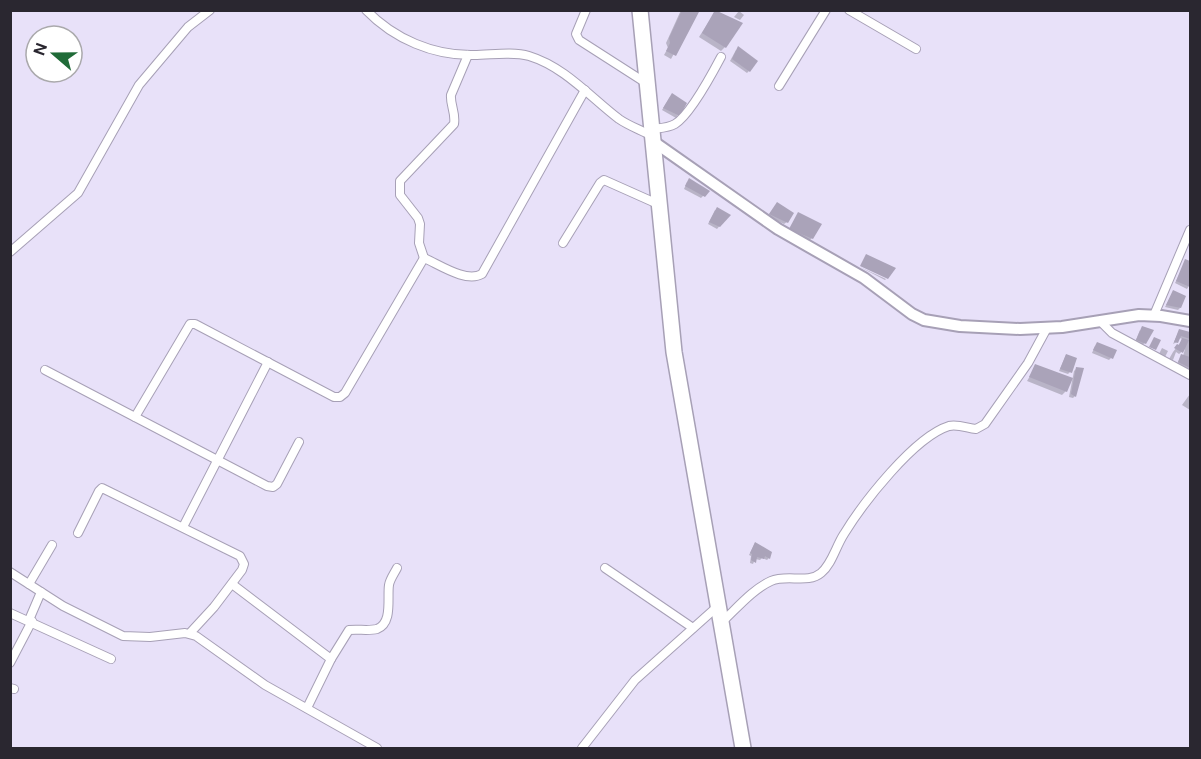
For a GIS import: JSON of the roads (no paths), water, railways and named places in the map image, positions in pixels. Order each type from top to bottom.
[{"type":"highway","points":[[640,10],[674,352],[743,748]]},
{"type":"main road","points":[[653,136],[738,202],[778,229],[864,278],[917,317],[960,326],[1020,329],[1101,322],[1139,315],[1191,321]]},
{"type":"street","points":[[10,252],[78,193],[139,85],[188,27],[210,10]]},
{"type":"street","points":[[366,10],[380,23],[410,41],[441,52],[530,56],[558,69],[622,120],[653,136],[680,120],[721,57]]},
{"type":"street","points":[[586,10],[576,34],[579,40],[647,83]]},
{"type":"street","points":[[779,86],[826,10]]},
{"type":"street","points":[[849,10],[916,50]]},
{"type":"street","points":[[468,55],[451,95],[454,124],[400,181],[400,195],[420,224],[419,243],[424,258],[465,276],[478,277],[482,274],[585,90]]},
{"type":"street","points":[[563,243],[604,180],[660,205]]},
{"type":"street","points":[[1154,315],[1191,230]]},
{"type":"street","points":[[1181,255],[1191,259]]},
{"type":"street","points":[[135,417],[190,324],[195,324],[334,397],[340,397],[345,393],[424,258]]},
{"type":"street","points":[[1101,322],[1112,333],[1191,375]]},
{"type":"street","points":[[721,622],[748,597],[771,581],[787,577],[808,578],[821,573],[854,518],[898,465],[924,441],[948,427],[976,429],[985,424],[1028,363],[1047,328]]},
{"type":"street","points":[[183,527],[268,362]]},
{"type":"street","points":[[45,370],[267,486],[273,487],[277,484],[299,442]]},
{"type":"street","points":[[78,533],[102,489],[240,556],[244,564],[232,584],[190,633]]},
{"type":"street","points":[[29,584],[52,545]]},
{"type":"street","points":[[307,708],[331,659],[349,630],[376,629],[385,622],[389,606],[390,582],[397,568]]},
{"type":"street","points":[[604,568],[693,628]]},
{"type":"street","points":[[10,572],[63,606],[123,636],[190,633],[257,680],[377,748]]},
{"type":"street","points":[[232,584],[331,659]]},
{"type":"street","points":[[10,663],[41,592]]},
{"type":"street","points":[[582,748],[635,680],[718,606]]},
{"type":"street","points":[[10,613],[30,620],[111,659]]}]
